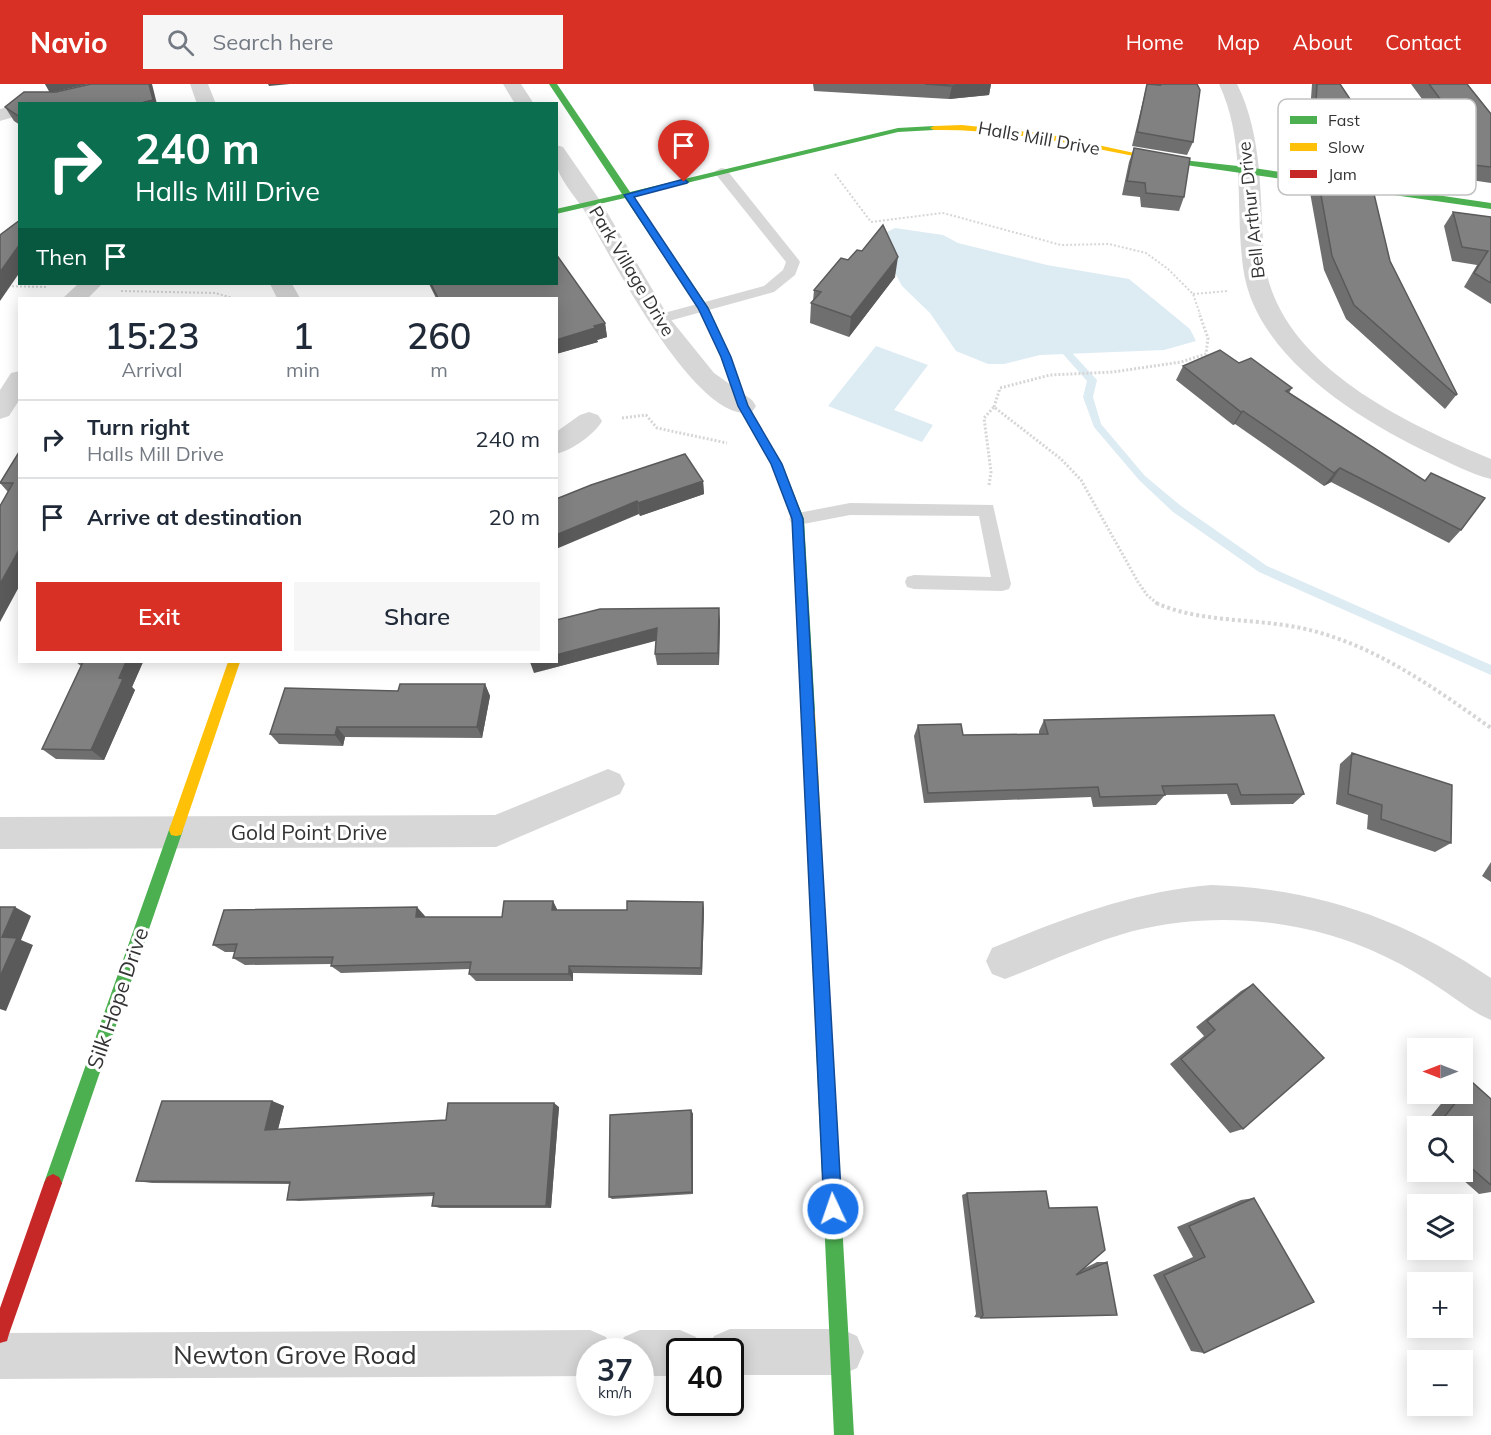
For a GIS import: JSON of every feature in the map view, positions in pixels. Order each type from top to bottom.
[{"type":"street","points":[[199,84],[206,102]]},
{"type":"street","points":[[512,84],[524,102]]},
{"type":"street","name":"Park Village Drive","points":[[553,84],[703,308],[726,357],[743,406],[777,464],[798,519],[844,1435]]},
{"type":"street","name":"Bell Arthur Drive","points":[[1228,84],[1241,113],[1257,279],[1271,316],[1286,337],[1320,374],[1378,416],[1424,442],[1491,470]]},
{"type":"street","points":[[0,115],[18,109]]},
{"type":"street","name":"Halls Mill Drive","points":[[558,211],[897,130],[926,126],[982,126],[1171,162],[1278,175]]},
{"type":"street","name":"Park Village Drive","points":[[558,154],[590,202],[658,319],[705,379],[743,406]]},
{"type":"street","name":"Halls Mill Drive","points":[[1416,195],[1491,206]]},
{"type":"street","points":[[75,297],[90,285]]},
{"type":"street","points":[[0,410],[18,382]]},
{"type":"street","points":[[558,444],[589,421]]},
{"type":"street","name":"Silk Hope Drive","points":[[0,1334],[234,663]]},
{"type":"street","name":"Gold Point Drive","points":[[0,833],[496,831],[608,784]]},
{"type":"street","points":[[1005,961],[1133,914],[1198,903],[1269,903],[1323,915],[1383,937],[1434,963],[1491,1001]]},
{"type":"street","points":[[744,1352],[840,1352]]},
{"type":"street","name":"Newton Grove Road","points":[[0,1356],[576,1353]]},
{"type":"lane","points":[[658,319],[770,290],[790,272],[793,262],[721,172]]},
{"type":"lane","points":[[798,519],[850,509],[987,510],[1002,584],[914,582]]},
{"type":"path","points":[[817,150],[871,222],[943,213],[1061,245],[1109,244],[1146,253],[1168,269],[1193,294],[1208,338],[1206,354],[1181,362],[1113,372],[1050,375],[1000,388],[994,407],[984,418],[991,472],[987,510]]},
{"type":"path","points":[[125,292],[215,293],[229,297]]},
{"type":"path","points":[[994,407],[1011,423],[1053,451],[1081,480],[1131,569],[1155,603],[1188,613],[1315,631],[1366,648],[1491,728]]},
{"type":"path","points":[[589,421],[646,416],[657,428],[720,443],[739,442],[759,434]]},
{"type":"shaded area","points":[[895,228],[943,235],[958,243],[1047,265],[1129,279],[1190,329],[1196,341],[1164,350],[1040,355],[1004,364],[988,364],[956,351],[930,313],[902,286],[879,243],[887,232]]},
{"type":"shaded area","points":[[876,346],[928,365],[894,410],[933,425],[922,442],[828,406]]},
{"type":"building","points":[[91,84],[149,84],[153,100],[144,102],[18,102],[18,116],[5,107],[24,92],[56,92]]},
{"type":"building","points":[[925,84],[967,84],[952,86]]},
{"type":"building","points":[[1147,84],[1197,84],[1200,90],[1193,142],[1137,132]]},
{"type":"building","points":[[1317,84],[1340,84],[1350,99],[1316,99]]},
{"type":"building","points":[[1429,84],[1467,84],[1491,114],[1491,167],[1476,165],[1476,99],[1440,99]]},
{"type":"building","points":[[1134,148],[1190,158],[1184,197],[1146,193],[1145,183],[1127,181]]},
{"type":"building","points":[[1321,195],[1374,195],[1390,261],[1456,395],[1354,305],[1332,256]]},
{"type":"building","points":[[1453,212],[1491,217],[1491,283],[1474,273],[1488,251],[1462,247]]},
{"type":"building","points":[[18,222],[18,247],[0,272],[0,235]]},
{"type":"building","points":[[883,225],[898,257],[851,317],[811,303],[821,292],[814,290],[841,258],[848,260],[857,250],[862,251]]},
{"type":"building","points":[[558,257],[605,323],[558,339],[558,297],[438,297],[432,285],[558,285]]},
{"type":"building","points":[[1220,350],[1239,363],[1251,358],[1292,388],[1286,391],[1425,481],[1431,473],[1485,498],[1461,530],[1340,468],[1334,473],[1243,411],[1241,412],[1183,366]]},
{"type":"building","points":[[18,454],[18,552],[0,584],[0,506],[13,483],[0,483]]},
{"type":"building","points":[[685,454],[703,481],[638,503],[637,501],[558,534],[558,498]]},
{"type":"building","points":[[719,608],[718,653],[655,654],[657,628],[558,654],[558,620],[600,609]]},
{"type":"building","points":[[83,663],[126,663],[119,678],[123,679],[91,750],[42,749]]},
{"type":"building","points":[[400,684],[485,684],[477,727],[337,727],[335,735],[270,734],[285,688],[398,691]]},
{"type":"building","points":[[1274,715],[1304,794],[1241,795],[1237,784],[1162,786],[1165,795],[1100,797],[1098,787],[928,793],[918,725],[961,724],[963,735],[1048,734],[1044,720]]},
{"type":"building","points":[[1352,753],[1452,785],[1451,843],[1381,819],[1382,805],[1348,794]]},
{"type":"building","points":[[504,901],[553,901],[552,910],[627,910],[627,901],[703,902],[701,968],[569,966],[569,974],[469,974],[471,962],[331,966],[333,957],[233,958],[237,944],[213,945],[224,910],[417,907],[416,917],[502,917]]},
{"type":"building","points":[[0,907],[15,907],[2,937],[17,938],[0,977]]},
{"type":"building","points":[[1253,984],[1324,1058],[1243,1129],[1181,1059],[1215,1030],[1207,1021]]},
{"type":"building","points":[[1473,1083],[1491,1099],[1491,1185],[1473,1169],[1473,1116],[1445,1116],[1454,1104],[1473,1104]]},
{"type":"building","points":[[162,1101],[272,1101],[265,1130],[446,1120],[448,1103],[554,1103],[546,1206],[432,1206],[434,1193],[287,1200],[290,1182],[136,1181]]},
{"type":"building","points":[[691,1110],[692,1192],[609,1197],[610,1115]]},
{"type":"building","points":[[1046,1191],[1049,1208],[1097,1207],[1105,1250],[1076,1275],[1107,1262],[1117,1315],[981,1318],[983,1315],[967,1193]]},
{"type":"building","points":[[1254,1198],[1314,1302],[1204,1353],[1164,1275],[1205,1257],[1189,1226]]},
{"type":"waterway","points":[[1057,342],[1092,380],[1088,397],[1097,425],[1142,478],[1177,509],[1263,569],[1491,670]]},
{"type":"traffic: fast","points":[[553,84],[703,307],[726,357],[743,406],[777,464],[798,519],[808,712]]},
{"type":"traffic: fast","points":[[558,212],[898,130],[934,128]]},
{"type":"traffic: fast","points":[[1158,159],[1278,175]]},
{"type":"traffic: fast","points":[[1416,195],[1491,206]]},
{"type":"traffic: fast","points":[[53,1183],[176,830]]},
{"type":"traffic: fast","points":[[824,1045],[844,1435]]},
{"type":"traffic: slow","points":[[934,128],[962,127],[1019,132],[1158,159]]},
{"type":"traffic: slow","points":[[176,830],[234,663]]},
{"type":"traffic: slow","points":[[808,712],[824,1045]]},
{"type":"traffic: jam","points":[[0,1334],[53,1183]]},
{"type":"route","points":[[684,182],[629,195],[703,308],[726,357],[743,406],[777,464],[798,519],[833,1209]]}]
